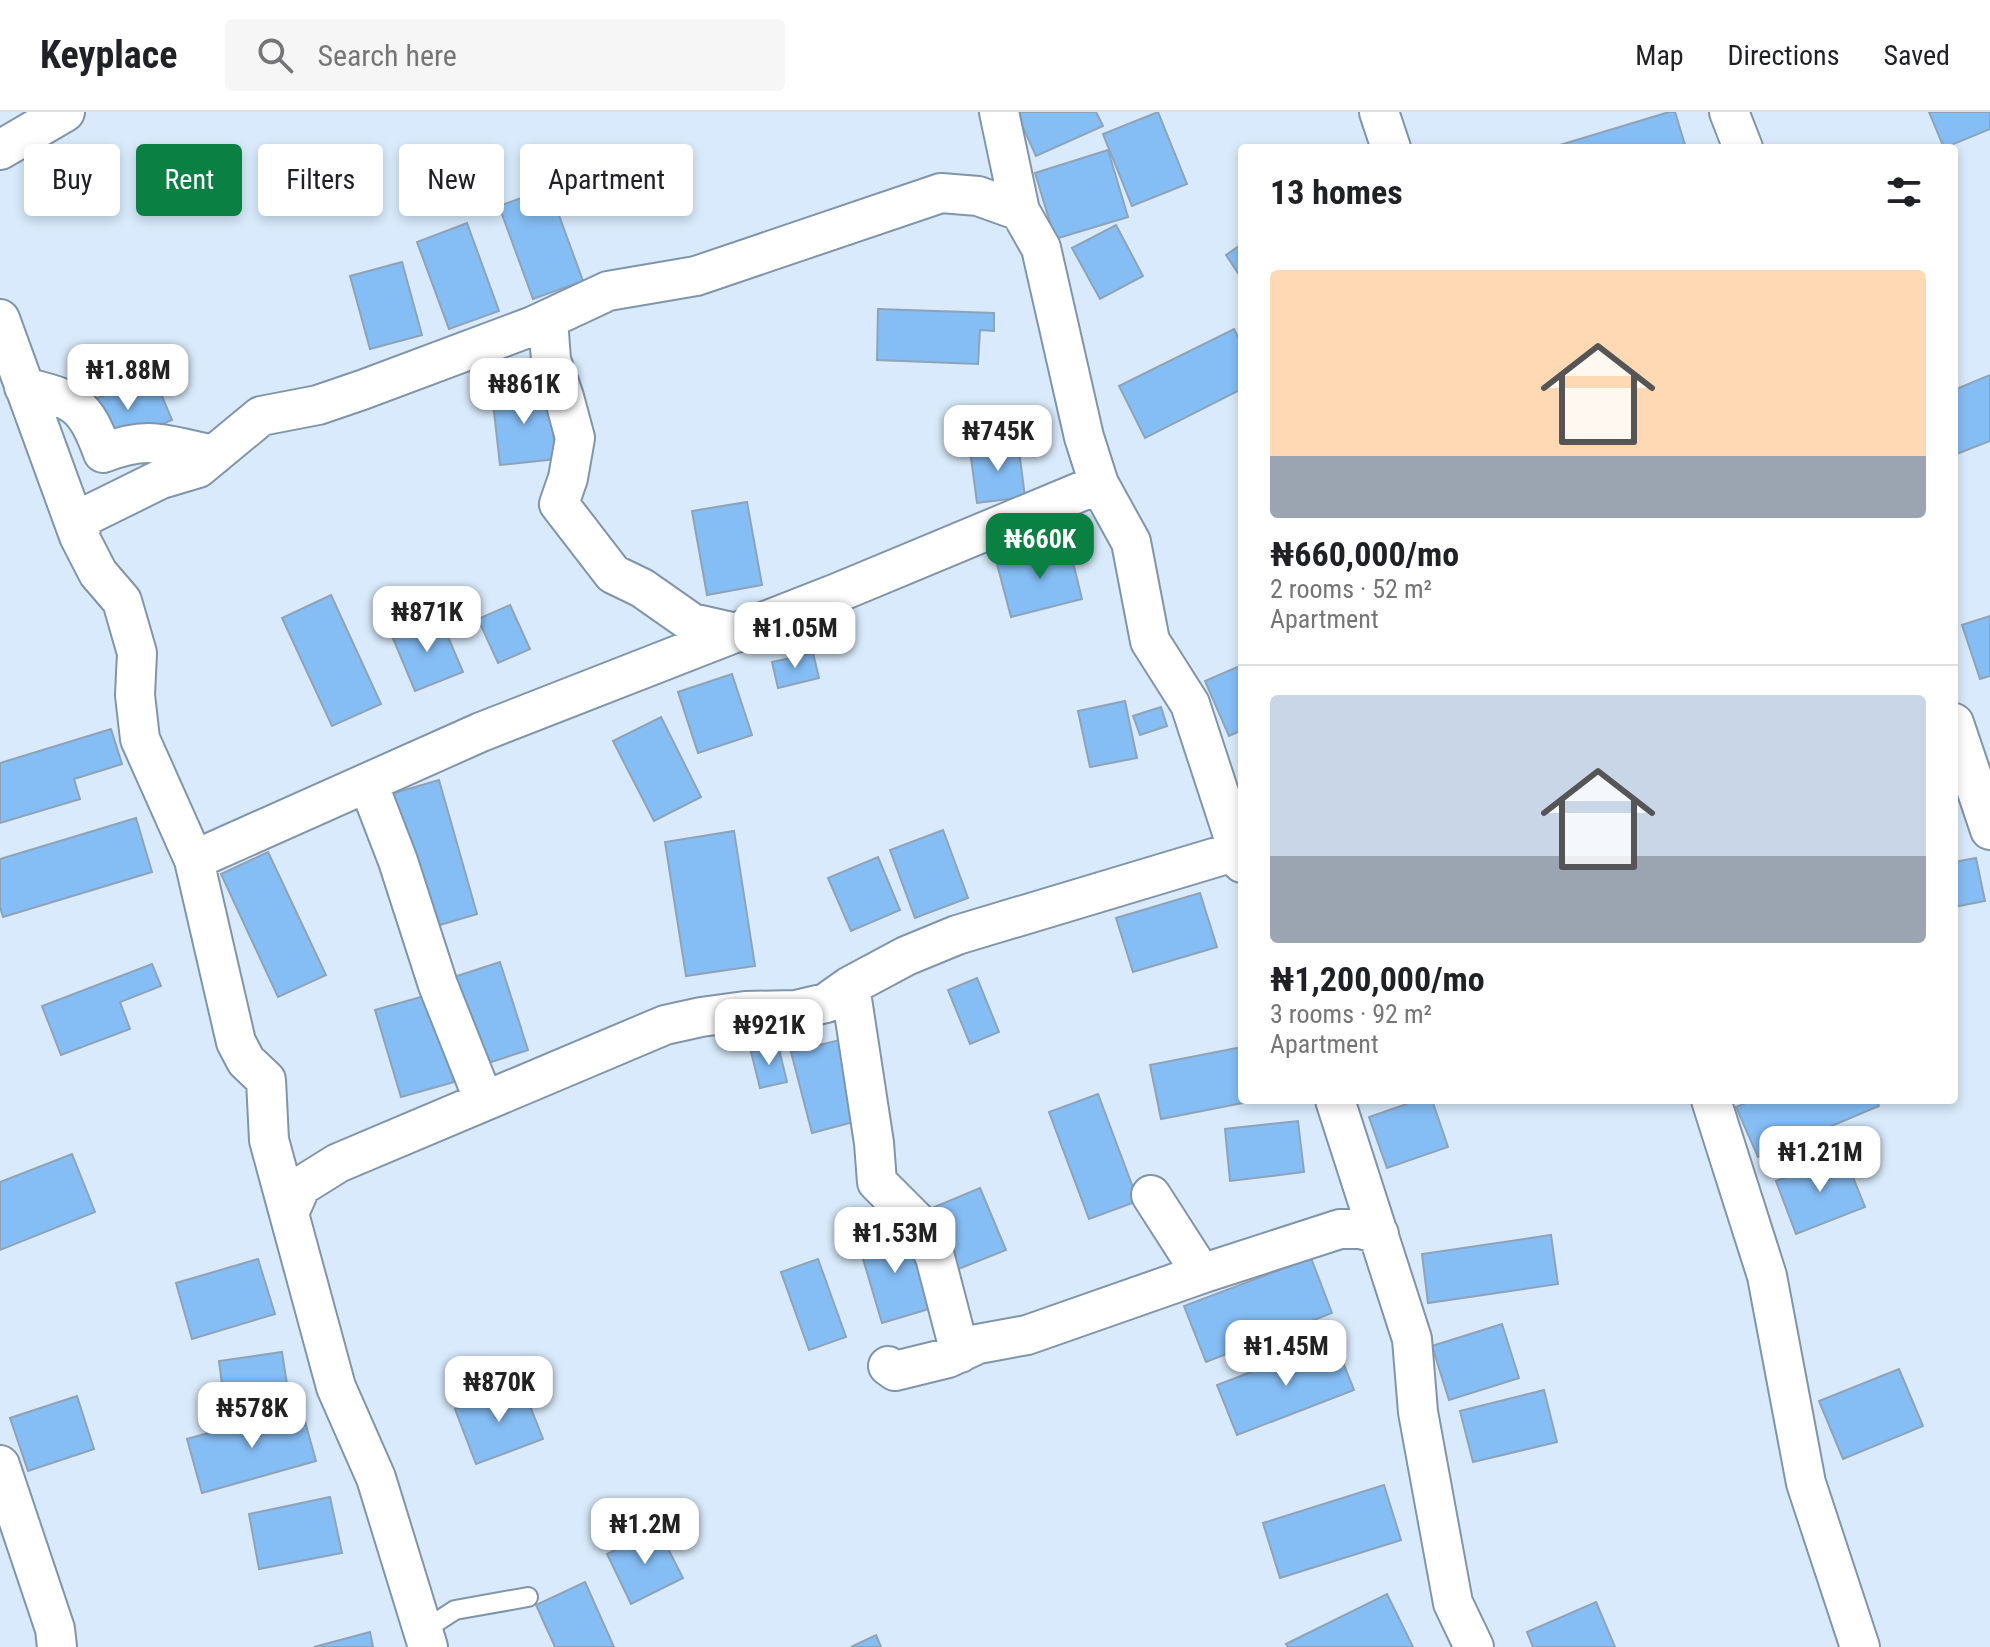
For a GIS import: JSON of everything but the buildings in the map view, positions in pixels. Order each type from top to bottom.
[{"type":"street","points":[[0,150],[65,112]]},
{"type":"street","points":[[999,112],[1020,211],[1041,248],[1084,437],[1099,484],[1131,542],[1150,641],[1190,704],[1238,851]]},
{"type":"street","points":[[1379,112],[1390,144]]},
{"type":"street","points":[[1729,112],[1741,144]]},
{"type":"street","points":[[79,536],[84,517],[161,479],[198,468],[261,416],[318,405],[427,363],[488,344],[608,291],[696,276],[941,193],[978,196],[1020,211]]},
{"type":"street","points":[[0,319],[79,536],[98,573],[122,601],[137,653],[135,695],[140,739],[194,860],[236,1042],[246,1061],[266,1080],[269,1140],[336,1387],[376,1478],[428,1645]]},
{"type":"street","points":[[548,319],[551,360],[575,438],[568,478],[559,504],[613,574],[642,588],[692,623],[736,633]]},
{"type":"street","points":[[24,387],[73,403],[91,421],[103,453],[143,441],[166,442],[214,455]]},
{"type":"street","points":[[194,860],[481,732],[736,633],[1099,484]]},
{"type":"street","points":[[1958,735],[1990,830]]},
{"type":"street","points":[[368,783],[398,861],[438,985],[484,1101]]},
{"type":"street","points":[[289,1213],[301,1186],[338,1163],[665,1025],[701,1017],[745,1011],[796,1010],[826,1003],[850,986],[906,956],[957,935],[1238,858]]},
{"type":"street","points":[[850,986],[877,1182],[919,1224],[930,1246],[960,1353]]},
{"type":"street","points":[[1336,1104],[1412,1339],[1418,1412],[1453,1603],[1474,1647]]},
{"type":"street","points":[[1712,1104],[1767,1276],[1806,1483],[1860,1647]]},
{"type":"street","points":[[1151,1195],[1204,1273]]},
{"type":"street","points":[[888,1366],[895,1371],[960,1353],[978,1344],[1027,1335],[1340,1229],[1360,1229],[1379,1234]]},
{"type":"street","points":[[0,1465],[55,1629],[57,1647]]},
{"type":"lane","points":[[428,1645],[435,1623],[455,1610],[528,1597]]}]
